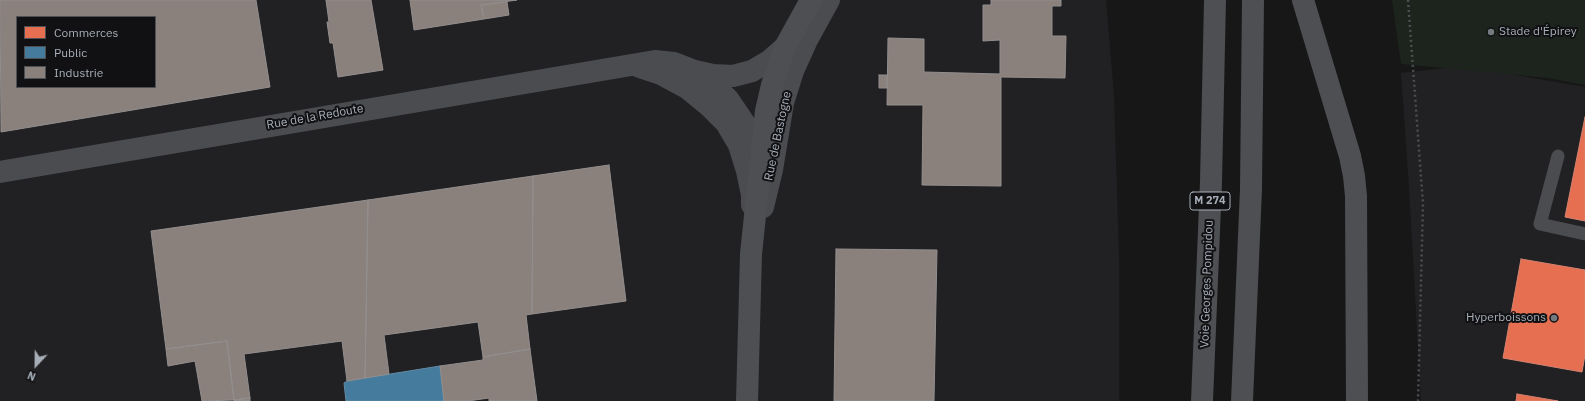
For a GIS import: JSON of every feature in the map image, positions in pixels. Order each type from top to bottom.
[{"type":"highway","name":"Voie Georges Pompidou","points":[[1202,401],[1211,182],[1214,0]]},
{"type":"highway","points":[[1242,401],[1251,189],[1254,0]]},
{"type":"highway","points":[[1303,0],[1350,156],[1354,176],[1356,196],[1357,401]]},
{"type":"main road","name":"Rue de Bastogne","points":[[747,401],[751,254],[766,111],[772,85],[785,47],[811,0]]},
{"type":"street","name":"Rue de Bastogne","points":[[751,254],[772,170],[783,103],[793,71],[807,40],[829,0]]},
{"type":"street","name":"Rue de la Redoute","points":[[0,172],[631,64],[655,61],[674,63],[692,70],[713,75],[733,76],[752,71],[769,61],[785,47]]},
{"type":"street","name":"Rue de la Redoute","points":[[631,64],[661,74],[687,88],[709,106],[726,123],[739,145],[752,194],[751,254]]},
{"type":"street","name":"Rue de la Redoute","points":[[692,70],[710,82],[728,99],[751,133],[761,159]]},
{"type":"lane","points":[[1558,156],[1540,224],[1585,234]]},
{"type":"path","points":[[1408,0],[1422,204],[1418,401]]},
{"type":"shaded area","points":[[0,0],[1106,0],[1114,95],[1119,259],[1119,401],[0,401]]},
{"type":"shaded area","name":"Stade d'Épirey","points":[[1392,0],[1585,0],[1585,85],[1548,78],[1401,64]]},
{"type":"shaded area","points":[[1463,66],[1585,87],[1585,401],[1421,401],[1401,73]]},
{"type":"building: Commerces","points":[[1585,117],[1585,221],[1565,217]]},
{"type":"building: Commerces","points":[[1521,259],[1585,270],[1585,355],[1582,372],[1503,358]]},
{"type":"building: Commerces","points":[[1517,394],[1558,401],[1516,401]]},
{"type":"building: Public","points":[[440,366],[444,401],[346,401],[344,383],[347,381]]},
{"type":"building: Industrie","points":[[0,0],[256,0],[270,87],[1,132]]},
{"type":"building: Industrie","points":[[326,0],[371,0],[383,70],[338,77],[333,43],[330,43]]},
{"type":"building: Industrie","points":[[410,0],[517,0],[481,5],[484,19],[414,30]]},
{"type":"building: Industrie","points":[[991,0],[1061,0],[1061,6],[1052,6],[1052,36],[1066,36],[1065,78],[1001,77],[1001,186],[922,185],[923,105],[887,105],[888,38],[924,39],[924,72],[1000,74],[1000,40],[983,41],[983,5],[991,5]]},
{"type":"building: Industrie","points":[[507,2],[509,15],[484,19],[481,5]]},
{"type":"building: Industrie","points":[[879,75],[887,75],[887,88],[879,88]]},
{"type":"building: Industrie","points":[[609,165],[626,301],[532,314],[533,176]]},
{"type":"building: Industrie","points":[[533,176],[532,314],[526,315],[530,349],[483,357],[478,322],[384,335],[389,374],[365,378],[368,200]]},
{"type":"building: Industrie","points":[[368,200],[365,378],[347,381],[342,341],[244,354],[250,398],[234,400],[227,341],[166,349],[151,231]]},
{"type":"building: Industrie","points":[[836,249],[937,250],[934,401],[834,401]]},
{"type":"building: Industrie","points":[[227,341],[234,400],[202,401],[195,361],[168,366],[166,349]]},
{"type":"building: Industrie","points":[[530,349],[537,401],[489,401],[489,398],[468,401],[444,401],[440,366],[483,360],[483,357]]},
{"type":"building: Industrie","points":[[250,398],[250,401],[234,401],[234,400]]},
{"type":"place","name":"Stade d'Épirey","points":[[1491,32]]},
{"type":"place","name":"Hyperboissons","points":[[1554,318]]}]
